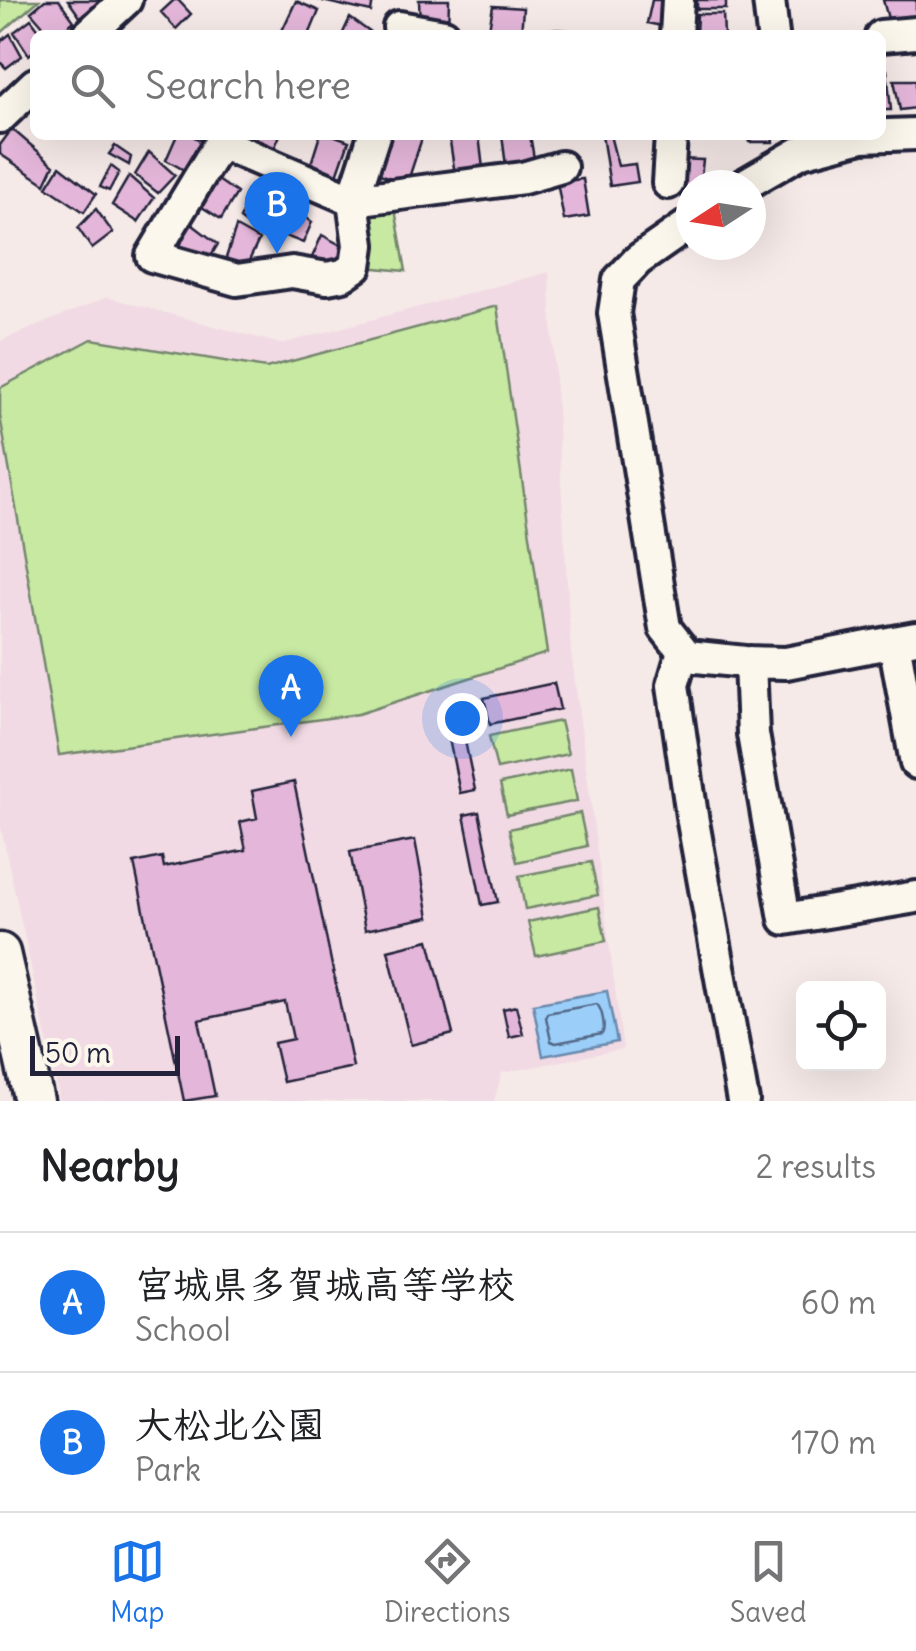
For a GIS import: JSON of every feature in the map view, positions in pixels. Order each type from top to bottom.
[{"type":"main road","points":[[0,953],[34,1101]]},
{"type":"street","points":[[93,30],[126,0]]},
{"type":"street","points":[[676,30],[678,0]]},
{"type":"street","points":[[769,0],[772,30]]},
{"type":"street","points":[[399,21],[428,30]]},
{"type":"street","points":[[886,35],[916,32]]},
{"type":"street","points":[[0,116],[30,89]]},
{"type":"street","points":[[886,135],[916,134]]},
{"type":"street","points":[[372,140],[353,200],[359,246],[356,266],[343,275],[327,278],[292,272],[237,280],[152,256],[220,143],[353,200],[522,178],[561,167]]},
{"type":"street","points":[[668,183],[670,140]]},
{"type":"street","points":[[766,172],[801,152],[847,140]]},
{"type":"street","points":[[676,233],[638,260],[619,280],[614,313],[665,628],[687,656],[750,662],[786,663],[905,640],[916,763]]},
{"type":"street","points":[[683,651],[673,685],[692,816],[744,1101]]},
{"type":"street","points":[[750,662],[753,734],[785,919],[916,896]]},
{"type":"shaded area","points":[[549,272],[571,651],[623,1049],[502,1073],[494,1101],[60,1101],[0,824],[0,341],[107,297],[281,344]]},
{"type":"green space","points":[[0,0],[39,0],[0,34]]},
{"type":"green space","points":[[393,198],[406,271],[356,266],[353,200]]},
{"type":"green space","points":[[497,306],[547,653],[358,714],[59,755],[0,416],[0,388],[92,339],[266,368]]},
{"type":"green space","points":[[560,721],[568,754],[497,769],[489,736]]},
{"type":"green space","points":[[571,769],[577,801],[507,815],[500,784]]},
{"type":"green space","points":[[580,813],[587,846],[517,862],[509,829]]},
{"type":"green space","points":[[591,862],[598,895],[525,909],[519,876]]},
{"type":"green space","points":[[599,907],[606,941],[536,956],[528,922]]},
{"type":"water","points":[[607,991],[617,1042],[543,1056],[533,1004]]},
{"type":"building","points":[[45,0],[59,0],[74,21],[64,30],[47,30],[31,12]]},
{"type":"building","points":[[68,0],[103,0],[104,1],[80,17]]},
{"type":"building","points":[[174,0],[191,14],[176,29],[161,12]]},
{"type":"building","points":[[318,0],[373,0],[371,12]]},
{"type":"building","points":[[419,0],[449,0],[448,30],[420,25]]},
{"type":"building","points":[[652,0],[669,0],[666,27],[647,23]]},
{"type":"building","points":[[697,0],[726,0],[726,9],[697,9]]},
{"type":"building","points":[[883,0],[916,0],[916,19],[890,26]]},
{"type":"building","points":[[296,1],[319,11],[311,30],[282,30]]},
{"type":"building","points":[[493,6],[523,8],[521,30],[489,30]]},
{"type":"building","points":[[697,14],[723,14],[724,30],[696,30]]},
{"type":"building","points":[[350,18],[367,30],[344,30]]},
{"type":"building","points":[[31,19],[39,30],[30,30],[29,55],[14,32]]},
{"type":"building","points":[[10,34],[22,56],[6,68],[0,62],[0,42]]},
{"type":"building","points":[[886,70],[887,70],[891,110],[886,110]]},
{"type":"building","points":[[894,80],[916,80],[916,108],[900,110]]},
{"type":"building","points":[[12,129],[54,165],[45,184],[0,154],[0,145]]},
{"type":"building","points":[[175,140],[203,142],[186,171],[166,160]]},
{"type":"building","points":[[255,140],[278,140],[274,149]]},
{"type":"building","points":[[318,140],[349,141],[334,184],[308,173]]},
{"type":"building","points":[[388,140],[421,140],[407,184],[377,173]]},
{"type":"building","points":[[450,140],[480,140],[484,177],[456,181]]},
{"type":"building","points":[[503,140],[531,140],[536,170],[507,174]]},
{"type":"building","points":[[603,140],[611,140],[618,166],[635,164],[638,182],[610,186]]},
{"type":"building","points":[[115,146],[131,157],[129,165],[109,154]]},
{"type":"building","points":[[149,152],[175,175],[158,193],[135,175]]},
{"type":"building","points":[[677,159],[703,160],[702,170],[678,170]]},
{"type":"building","points":[[60,166],[96,194],[84,212],[47,187]]},
{"type":"building","points":[[111,166],[119,172],[109,191],[100,187]]},
{"type":"building","points":[[129,176],[154,198],[138,222],[112,205]]},
{"type":"building","points":[[583,179],[589,216],[564,220],[557,182]]},
{"type":"building","points":[[218,180],[237,193],[221,219],[202,207]]},
{"type":"building","points":[[256,186],[280,204],[264,237],[240,219]]},
{"type":"building","points":[[288,205],[312,222],[303,243],[280,234]]},
{"type":"building","points":[[96,209],[113,233],[92,249],[78,228]]},
{"type":"building","points":[[189,222],[218,244],[206,264],[178,252]]},
{"type":"building","points":[[236,227],[259,240],[244,271],[224,264]]},
{"type":"building","points":[[322,235],[346,248],[334,274],[310,262]]},
{"type":"building","points":[[554,683],[560,709],[490,724],[484,698]]},
{"type":"building","points":[[461,721],[475,790],[460,793],[446,724]]},
{"type":"building","points":[[294,782],[353,1067],[283,1082],[274,1043],[293,1039],[285,1002],[199,1020],[215,1096],[184,1101],[134,863],[162,857],[164,867],[246,850],[240,822],[257,818],[252,791]]},
{"type":"building","points":[[479,812],[498,902],[482,905],[464,815]]},
{"type":"building","points":[[415,840],[429,917],[365,930],[350,852]]},
{"type":"building","points":[[429,940],[453,1034],[411,1045],[388,950]]},
{"type":"building","points":[[516,1006],[523,1034],[509,1037],[503,1009]]},
{"type":"place","name":"大松北公園","points":[[277,254]]},
{"type":"place","name":"宮城県多賀城高等学校","points":[[291,737]]}]
